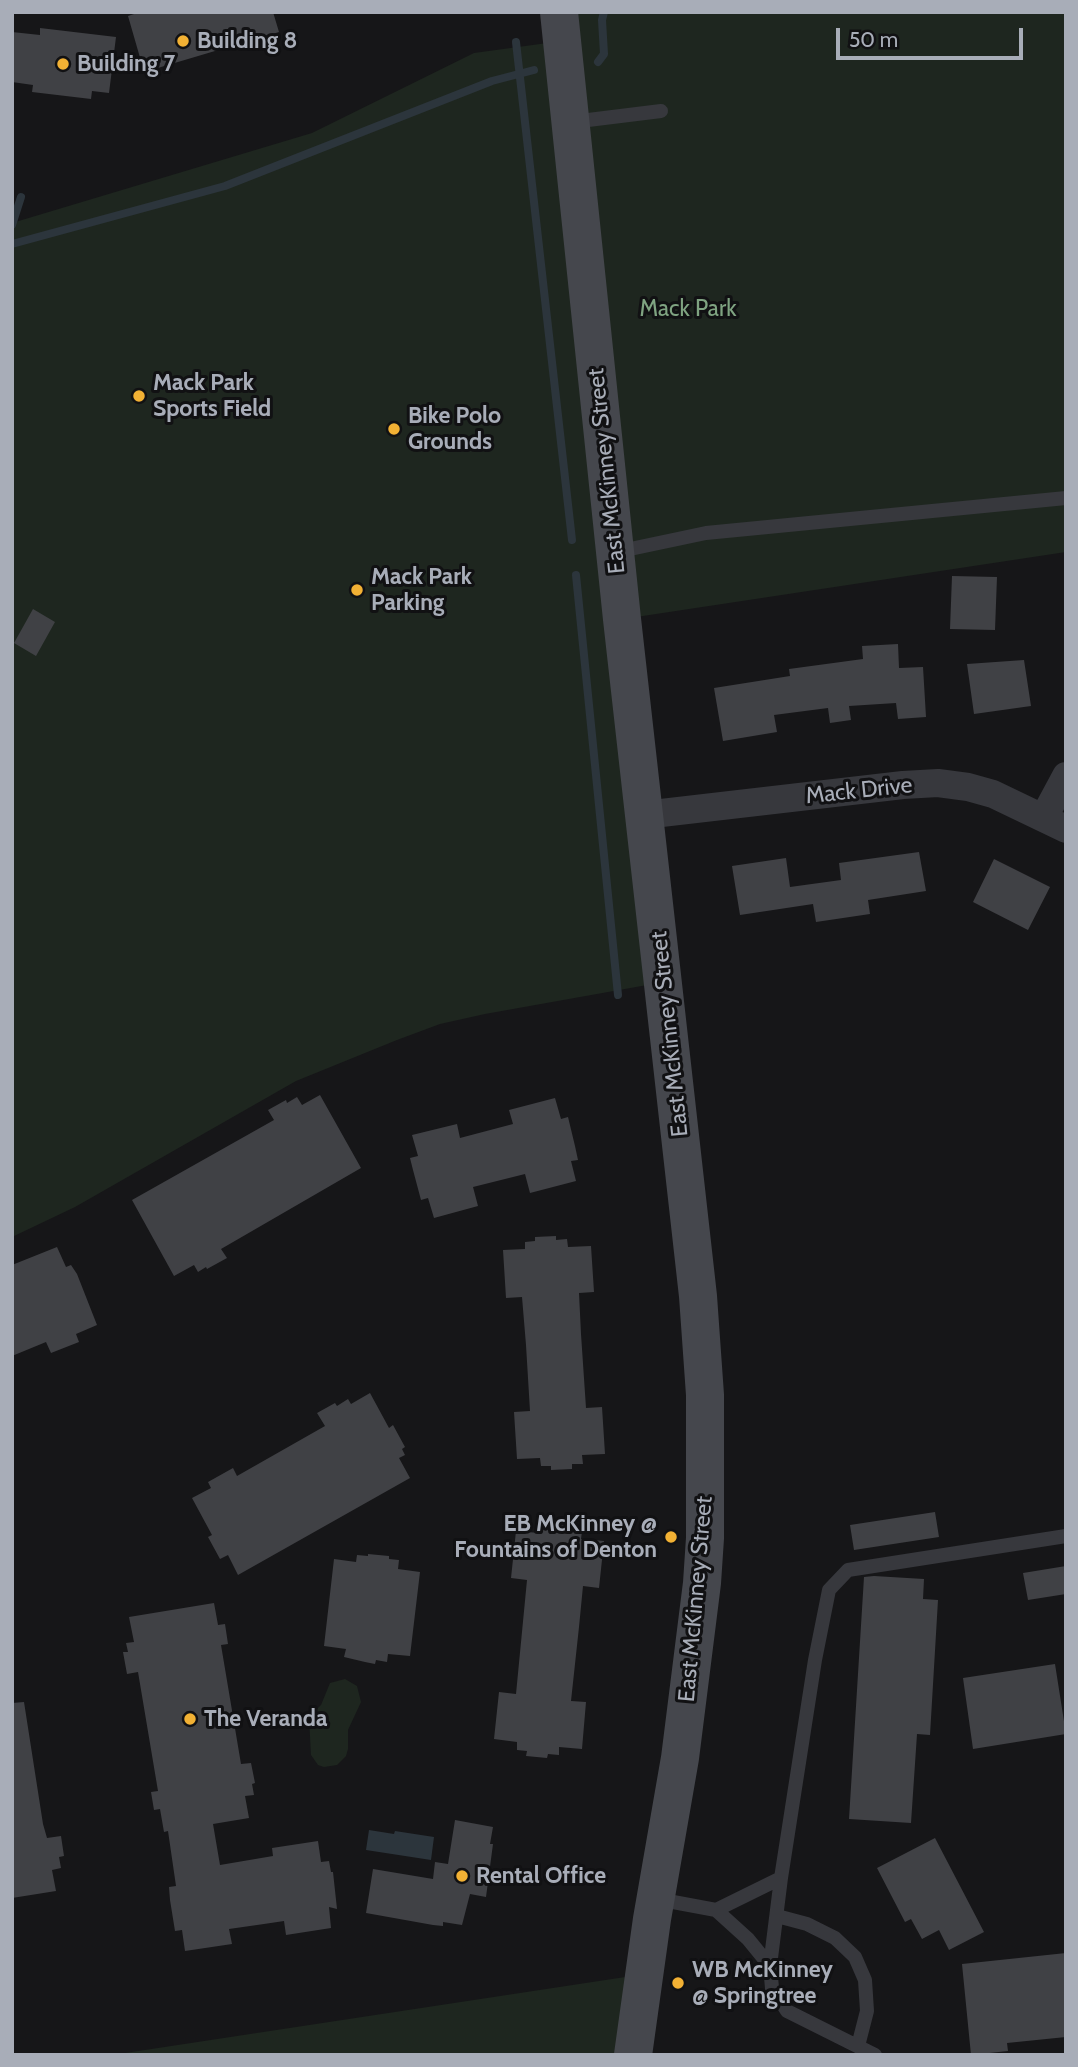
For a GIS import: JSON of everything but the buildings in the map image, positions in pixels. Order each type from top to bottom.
[{"type":"main road","name":"East McKinney Street","points":[[559,12],[698,1296],[705,1395],[705,1538],[692,1670],[633,2055]]},
{"type":"street","points":[[1055,823],[1066,776]]},
{"type":"street","name":"Mack Drive","points":[[644,815],[939,783],[993,794],[1055,823]]},
{"type":"lane","points":[[571,123],[661,111]]},
{"type":"lane","points":[[616,552],[706,533],[1066,498]]},
{"type":"lane","points":[[875,2055],[787,2011],[772,1988],[770,1966],[781,1878],[829,1590],[848,1570],[1066,1536]]},
{"type":"lane","points":[[716,1910],[781,1878]]},
{"type":"lane","points":[[655,1898],[716,1910],[748,1939],[770,1966]]},
{"type":"lane","points":[[776,1916],[807,1924],[835,1938],[855,1957],[865,1980],[867,2011],[858,2046]]},
{"type":"green space","name":"Mack Park","points":[[573,12],[1066,12],[1066,552],[623,619],[664,982],[485,1014],[440,1024],[397,1040],[296,1081],[75,1207],[12,1237],[12,223],[312,133],[474,53],[562,41]]},
{"type":"green space","points":[[345,1679],[357,1686],[361,1702],[348,1730],[346,1756],[337,1765],[324,1767],[318,1765],[311,1755],[309,1717],[321,1705],[330,1683]]},
{"type":"green space","points":[[645,1974],[633,2055],[112,2055]]},
{"type":"shaded area","points":[[369,1830],[434,1837],[431,1860],[366,1850]]},
{"type":"waterway","points":[[598,62],[604,54],[604,12]]},
{"type":"waterway","points":[[516,42],[572,540]]},
{"type":"waterway","points":[[12,244],[225,186],[492,81],[534,70]]},
{"type":"waterway","points":[[12,225],[21,197]]},
{"type":"waterway","points":[[576,575],[618,995]]},
{"type":"place","name":"Building 8","points":[[183,41]]},
{"type":"place","name":"Building 7","points":[[63,64]]},
{"type":"place","name":"Mack Park Sports Field","points":[[139,396]]},
{"type":"place","name":"Bike Polo Grounds","points":[[394,429]]},
{"type":"place","name":"Mack Park Parking","points":[[357,590]]},
{"type":"place","name":"EB McKinney @ Fountains of Denton","points":[[671,1537]]},
{"type":"place","name":"The Veranda","points":[[190,1719]]},
{"type":"place","name":"Rental Office","points":[[462,1876]]},
{"type":"place","name":"WB McKinney @ Springtree","points":[[678,1983]]}]
